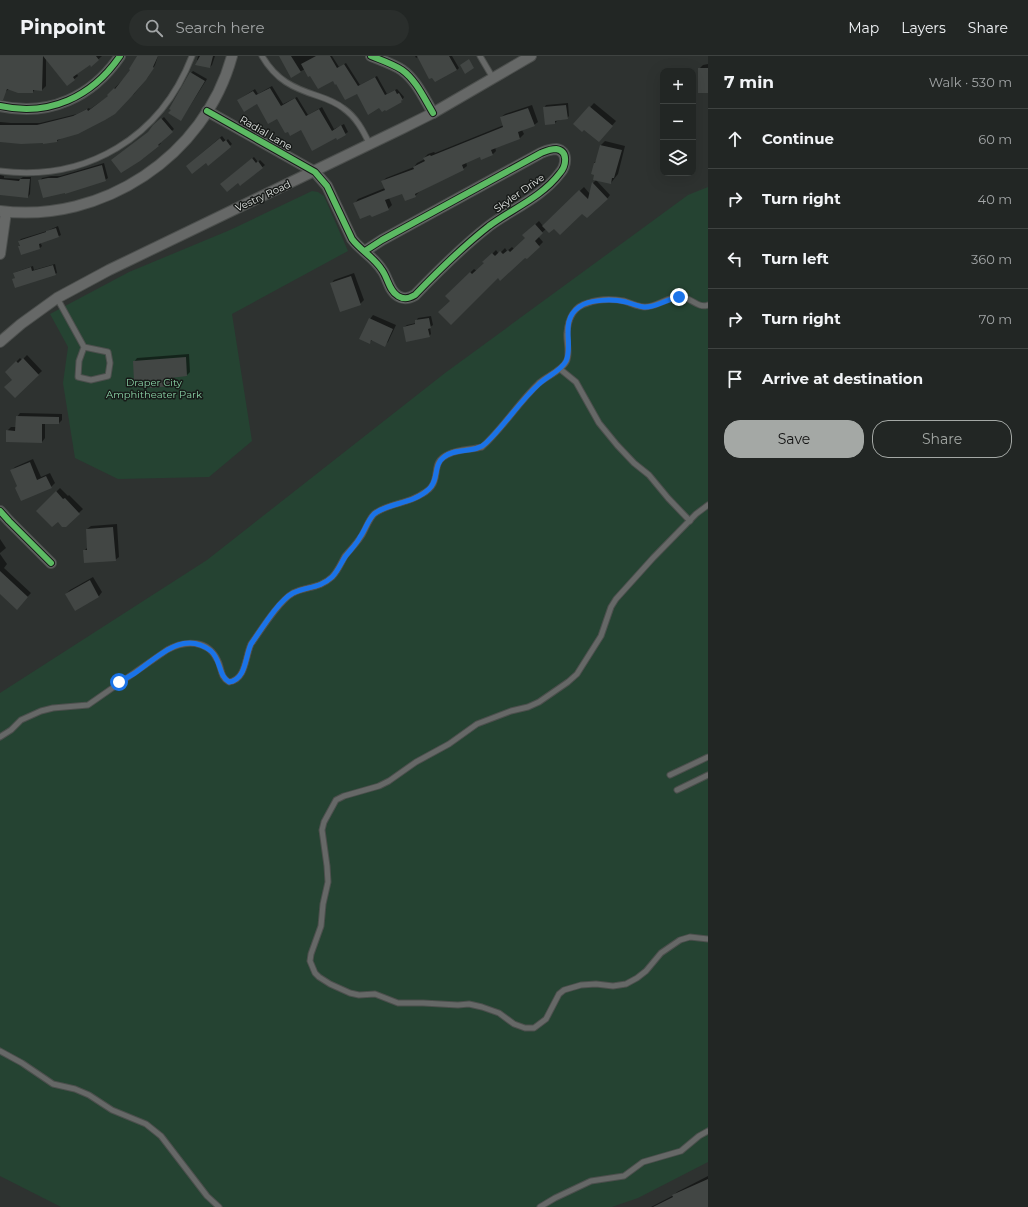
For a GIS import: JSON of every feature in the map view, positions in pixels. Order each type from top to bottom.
[{"type":"street","points":[[0,106],[15,109],[33,109],[56,105],[78,96],[106,75],[120,56]]},
{"type":"street","points":[[0,254],[3,211],[28,213],[49,211],[70,208],[108,197],[155,168],[169,157],[191,134],[208,111],[224,78],[232,56]]},
{"type":"street","points":[[371,56],[396,67],[407,75],[417,86],[433,113]]},
{"type":"street","name":"Vestry Road","points":[[0,342],[21,324],[57,298],[142,254],[315,172],[433,113],[531,56]]},
{"type":"street","name":"Radial Lane","points":[[208,111],[315,172]]},
{"type":"street","name":"Skyler Drive","points":[[315,172],[327,186],[355,244],[375,260],[383,271],[395,295],[402,298],[411,298],[442,266],[470,241],[549,185],[564,168],[566,162],[565,157],[563,153],[556,149],[541,153],[382,240],[365,251]]},
{"type":"street","points":[[0,511],[51,563]]},
{"type":"lane","points":[[0,171],[30,174],[61,170],[92,161],[121,146],[147,125],[169,100],[186,72],[192,56]]},
{"type":"lane","points":[[262,56],[272,70],[285,82],[300,90],[335,103],[348,112],[359,124],[370,144]]},
{"type":"lane","points":[[480,56],[493,78]]},
{"type":"lane","points":[[0,737],[11,730],[20,720],[40,711],[53,708],[88,705],[177,644],[195,643],[204,647],[212,652],[218,661],[221,673],[225,679],[229,682],[239,678],[251,644],[282,601],[294,593],[315,588],[332,577],[346,555],[356,544],[374,514],[388,507],[411,501],[430,488],[434,483],[436,469],[442,458],[449,454],[482,447],[534,388],[544,378],[560,368],[567,359],[567,333],[570,318],[574,311],[580,306],[588,302],[612,300],[644,307],[656,305],[679,297],[686,298],[698,305],[708,305]]},
{"type":"lane","points":[[57,298],[84,347],[79,361],[78,377],[91,380],[108,376],[110,363],[108,352],[84,347]]},
{"type":"lane","points":[[560,368],[576,382],[599,423],[617,445],[634,463],[649,475],[690,521]]},
{"type":"lane","points":[[708,505],[696,514],[616,599],[611,607],[601,636],[577,674],[568,682],[528,707],[511,711],[477,724],[449,744],[416,762],[384,784],[344,796],[336,800],[324,822],[322,830],[328,882],[323,904],[321,926],[310,961],[315,973],[319,977],[350,993],[359,995],[375,994],[398,1003],[423,1003],[458,1006],[469,1004],[499,1013],[514,1024],[525,1028],[534,1028],[546,1019],[557,998],[564,990],[581,985],[596,984],[612,986],[626,984],[646,971],[661,953],[680,940],[690,937],[708,938]]},
{"type":"lane","points":[[670,775],[708,757]]},
{"type":"lane","points":[[677,790],[708,775]]},
{"type":"lane","points":[[0,1051],[22,1063],[53,1084],[75,1089],[89,1095],[112,1110],[146,1124],[162,1136],[207,1196],[219,1207]]},
{"type":"lane","points":[[540,1207],[555,1198],[591,1181],[624,1176],[643,1162],[681,1151],[699,1136],[708,1131]]},
{"type":"green space","points":[[708,187],[708,1162],[638,1198],[612,1207],[61,1207],[0,1176],[0,693],[207,560],[445,373],[688,195]]},
{"type":"green space","name":"Draper City Amphitheater Park","points":[[312,191],[318,192],[324,196],[348,251],[232,314],[252,441],[209,477],[118,479],[75,458],[63,383],[68,347],[50,314],[129,272],[230,230]]},
{"type":"building","points":[[0,56],[43,56],[42,91],[33,90],[33,93],[18,93],[7,89],[3,100],[0,100]]},
{"type":"building","points":[[43,56],[96,56],[99,60],[91,67],[90,65],[73,77],[75,80],[67,86]]},
{"type":"building","points":[[137,56],[158,56],[153,67],[154,68],[146,80],[115,114],[78,134],[57,140],[57,142],[43,144],[21,144],[0,142],[0,125],[37,125],[73,116],[87,109],[88,111],[108,96],[107,95],[114,88],[115,89],[130,70],[129,69]]},
{"type":"building","points":[[200,56],[213,56],[210,68],[195,65]]},
{"type":"building","points":[[279,56],[291,56],[301,72],[291,78]]},
{"type":"building","points":[[316,56],[330,56],[337,68],[344,64],[358,86],[375,77],[385,95],[395,90],[397,94],[399,93],[403,100],[401,101],[402,102],[386,111],[385,110],[382,112],[379,108],[368,115],[357,94],[345,100],[333,81],[318,89],[310,76],[308,77],[301,64]]},
{"type":"building","points":[[417,56],[449,56],[457,70],[435,82],[432,78],[429,79]]},
{"type":"building","points":[[469,59],[474,68],[465,74],[460,65]]},
{"type":"building","points":[[698,68],[708,68],[708,93],[698,93]]},
{"type":"building","points":[[190,72],[205,81],[181,121],[168,113],[171,110],[169,109]]},
{"type":"building","points":[[270,88],[281,106],[295,98],[306,116],[319,109],[332,131],[341,125],[346,135],[337,140],[336,138],[312,151],[301,130],[290,136],[288,132],[285,133],[277,119],[268,124],[257,104],[244,112],[237,100],[253,91],[256,95]]},
{"type":"building","points":[[566,105],[568,119],[555,121],[555,124],[545,125],[543,107]]},
{"type":"building","points":[[589,106],[613,126],[599,142],[584,130],[582,132],[573,124]]},
{"type":"building","points":[[528,108],[535,126],[518,132],[520,139],[491,150],[493,155],[481,160],[480,157],[462,165],[464,170],[415,194],[416,197],[405,201],[402,194],[385,200],[389,210],[372,217],[370,215],[360,219],[353,203],[385,190],[381,181],[414,169],[413,167],[425,161],[423,158],[503,127],[500,117]]},
{"type":"building","points":[[161,118],[173,132],[158,145],[159,146],[140,161],[121,173],[111,160],[148,132]]},
{"type":"building","points":[[220,138],[223,142],[226,140],[231,147],[208,166],[206,163],[192,174],[186,166]]},
{"type":"building","points":[[600,145],[622,150],[611,184],[593,180],[594,175],[591,174]]},
{"type":"building","points":[[252,158],[256,163],[258,161],[263,168],[240,186],[238,183],[227,192],[220,184]]},
{"type":"building","points":[[102,165],[106,181],[65,194],[43,198],[38,180],[57,178]]},
{"type":"building","points":[[0,179],[19,181],[20,179],[30,179],[28,198],[0,195]]},
{"type":"building","points":[[592,182],[608,199],[587,218],[582,214],[560,235],[554,229],[549,233],[542,226],[579,190],[588,199]]},
{"type":"building","points":[[535,224],[543,233],[535,241],[540,247],[527,259],[525,258],[500,281],[498,278],[451,325],[438,312],[450,301],[445,296],[470,272],[472,274],[492,253],[495,256],[500,251],[503,254],[508,250],[510,252],[525,238],[522,235]]},
{"type":"building","points":[[56,228],[59,237],[39,244],[40,249],[21,255],[18,241]]},
{"type":"building","points":[[53,265],[56,275],[15,288],[12,279],[15,278],[13,273],[31,267],[32,271]]},
{"type":"building","points":[[351,276],[361,305],[340,312],[330,283]]},
{"type":"building","points":[[369,318],[393,329],[385,347],[371,340],[370,344],[359,339]]},
{"type":"building","points":[[429,318],[431,328],[428,329],[430,337],[406,342],[403,327],[415,324],[415,320]]},
{"type":"building","points":[[186,357],[187,376],[171,378],[172,386],[150,388],[150,380],[134,381],[133,361]]},
{"type":"building","points":[[23,358],[39,375],[15,398],[4,387],[12,380],[5,372],[16,361],[18,363]]},
{"type":"building","points":[[16,416],[59,417],[59,424],[42,424],[42,443],[6,442],[6,430],[15,431]]},
{"type":"building","points":[[30,462],[37,480],[46,476],[52,488],[21,501],[15,488],[17,486],[10,470]]},
{"type":"building","points":[[56,491],[80,514],[66,527],[62,527],[58,522],[52,527],[36,511]]},
{"type":"building","points":[[113,527],[116,561],[84,563],[83,550],[87,550],[86,529]]},
{"type":"building","points":[[0,571],[28,597],[17,610],[0,594]]},
{"type":"building","points":[[90,580],[99,597],[75,611],[65,594]]},
{"type":"building","points":[[708,1179],[708,1207],[653,1207],[673,1197],[672,1195]]},
{"type":"cycle path","points":[[0,106],[18,109],[35,109],[52,106],[68,100],[83,93],[96,83],[120,56]]},
{"type":"cycle path","points":[[371,56],[387,62],[407,74],[433,113]]},
{"type":"cycle path","points":[[207,111],[315,172],[327,186],[352,239],[379,265],[395,294],[405,298],[415,295],[469,242],[489,226],[545,189],[564,167],[565,156],[560,150],[556,149],[541,153],[382,240],[365,251]]},
{"type":"cycle path","points":[[0,511],[51,563]]},
{"type":"route","points":[[119,682],[134,674],[177,644],[186,643],[195,643],[212,652],[218,661],[221,673],[229,682],[239,678],[251,644],[282,601],[294,593],[315,588],[332,577],[346,555],[356,544],[374,514],[388,507],[411,501],[430,488],[434,483],[436,469],[442,458],[456,452],[473,450],[482,447],[534,388],[544,378],[564,364],[567,359],[568,352],[567,333],[570,318],[574,311],[588,302],[612,300],[644,307],[656,305],[679,297]]}]
